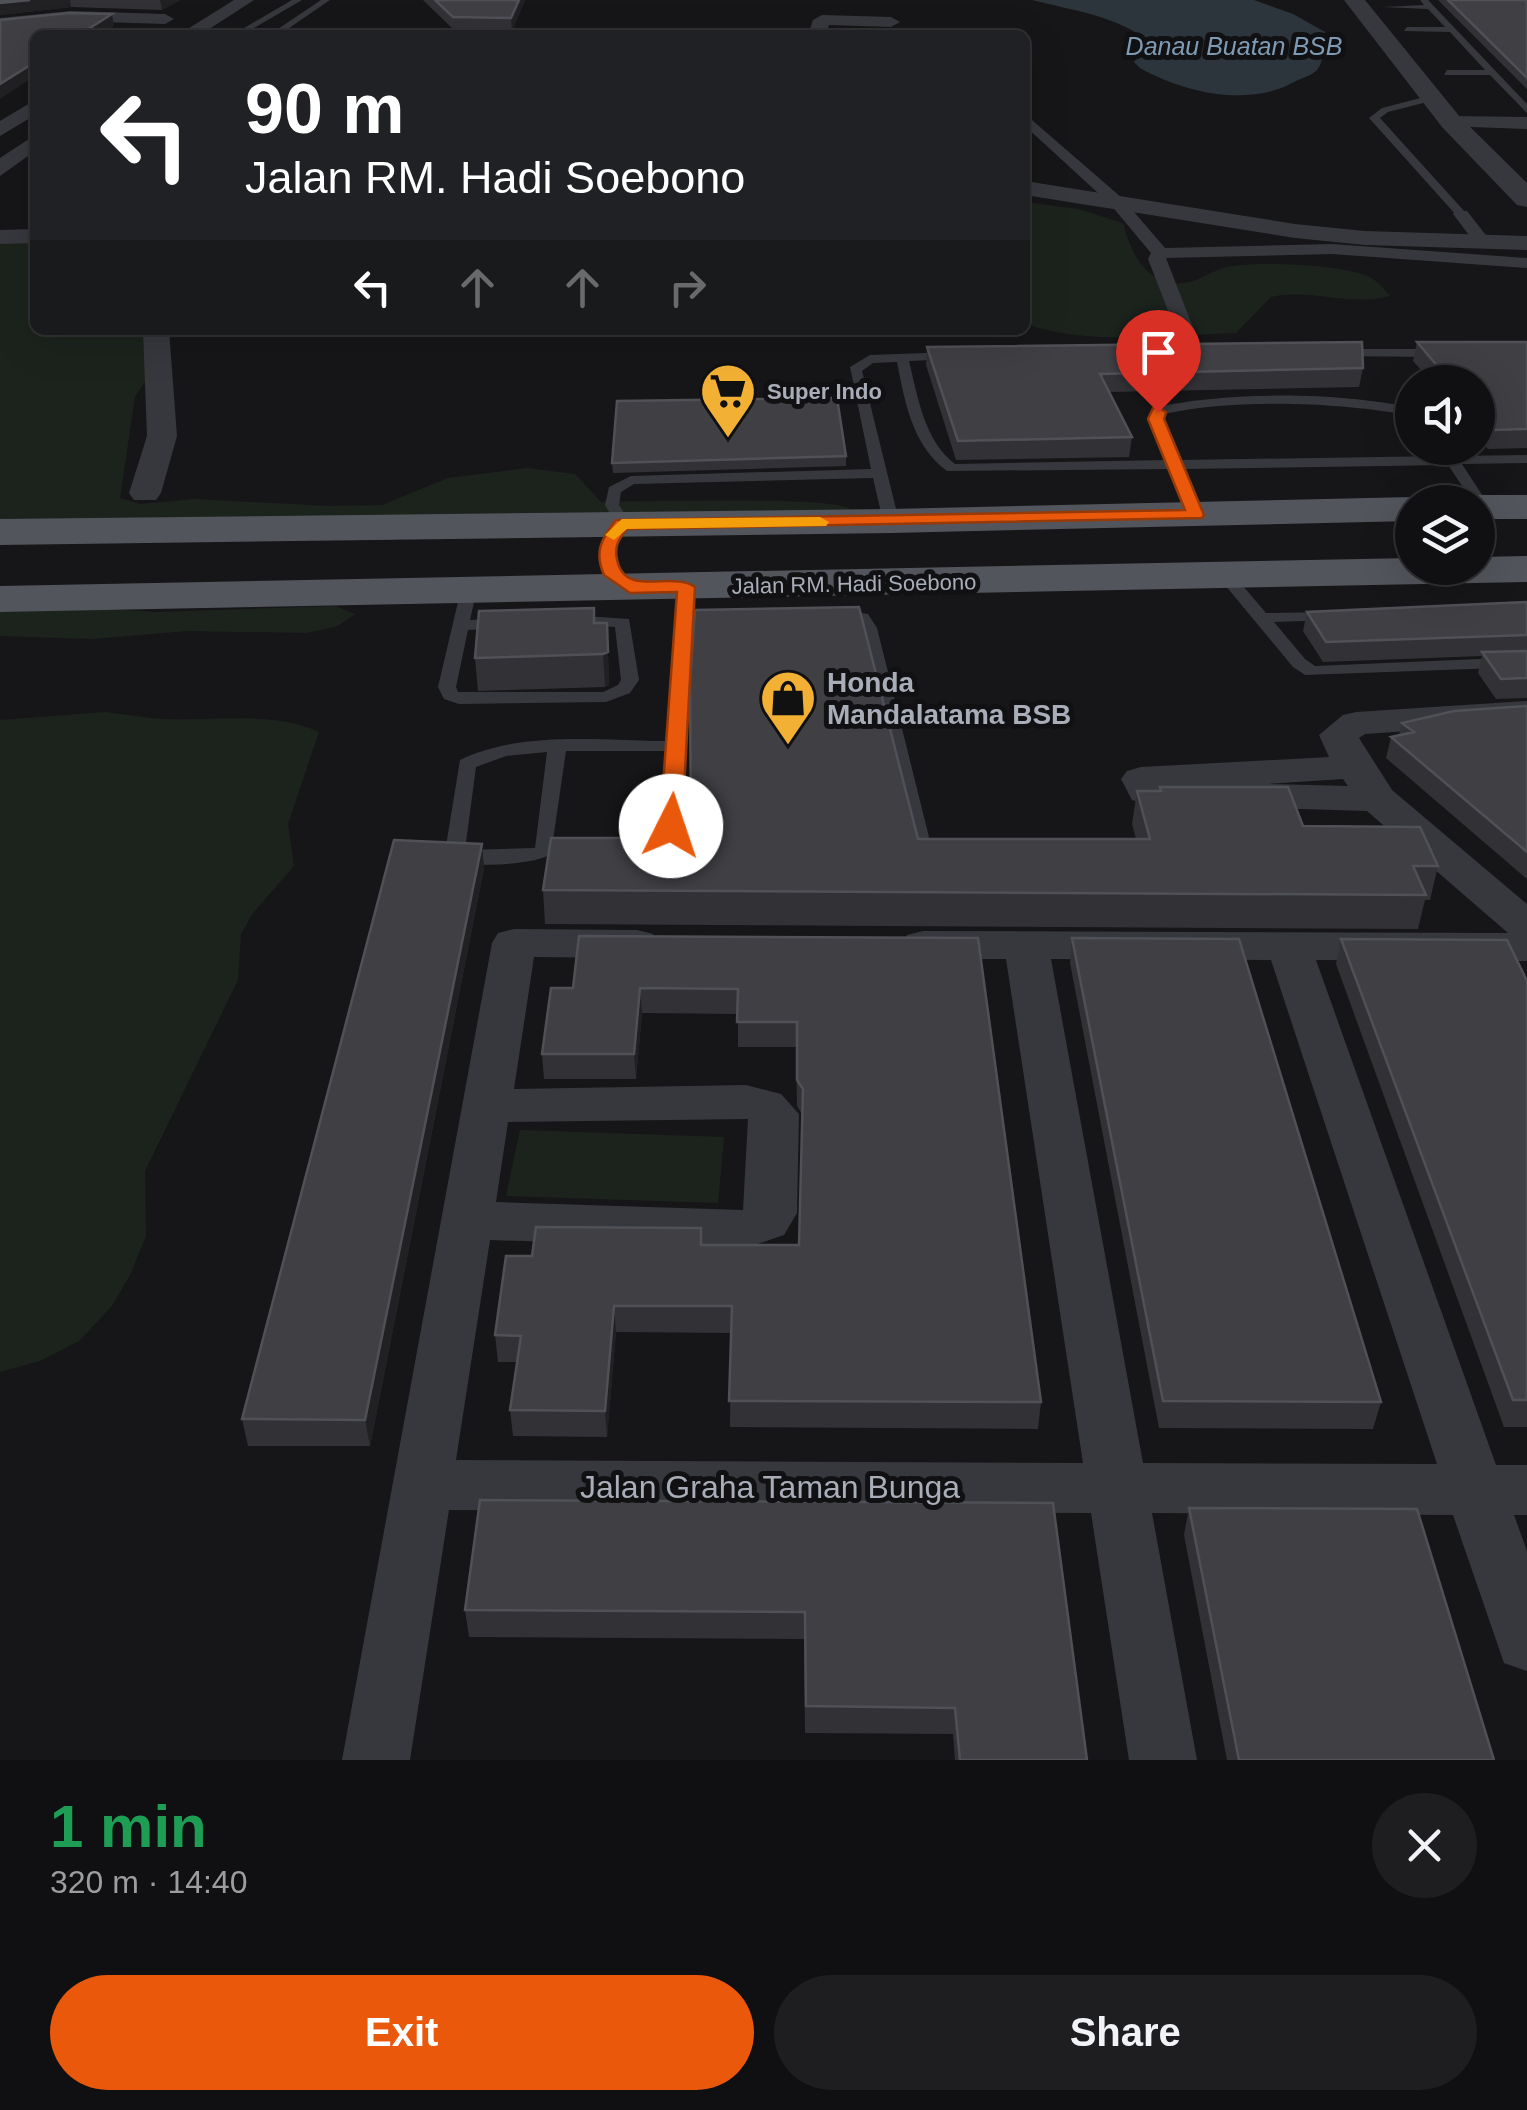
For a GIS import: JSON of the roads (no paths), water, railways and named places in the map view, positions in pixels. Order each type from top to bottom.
[{"type":"main road","points":[[1495,507],[1527,507]]},
{"type":"main road","points":[[0,532],[891,521],[1395,509]]},
{"type":"main road","points":[[622,524],[610,540],[608,564],[610,572],[630,587]]},
{"type":"main road","name":"Jalan RM. Hadi Soebono","points":[[0,599],[465,607],[630,587],[691,606],[1226,576],[1527,569]]},
{"type":"street","points":[[0,23],[71,16],[171,21],[224,0]]},
{"type":"street","points":[[195,30],[246,0]]},
{"type":"street","points":[[1354,0],[1451,122],[1527,199]]},
{"type":"street","points":[[1384,3],[1515,146]]},
{"type":"street","points":[[817,20],[890,22]]},
{"type":"street","points":[[0,130],[30,109]]},
{"type":"street","points":[[1451,122],[1527,123]]},
{"type":"street","points":[[1030,123],[1116,201],[1160,252],[1332,250],[1527,263]]},
{"type":"street","points":[[0,150],[30,127]]},
{"type":"street","points":[[6,175],[30,147]]},
{"type":"street","points":[[1030,189],[1295,231],[1365,238],[1527,244]]},
{"type":"street","points":[[1461,214],[1484,243]]},
{"type":"street","points":[[0,236],[30,236]]},
{"type":"street","points":[[1160,252],[1157,258],[1194,353]]},
{"type":"street","points":[[145,493],[162,436],[156,335]]},
{"type":"street","points":[[1527,712],[1350,724],[1338,735],[1366,783],[1527,927]]},
{"type":"street","points":[[376,1760],[514,944],[672,944]]},
{"type":"street","points":[[888,945],[1527,948]]},
{"type":"street","points":[[1026,946],[1163,1760]]},
{"type":"street","points":[[1289,946],[1501,1490],[1527,1642]]},
{"type":"street","points":[[468,1220],[746,1229],[765,1222],[771,1212],[774,1114],[764,1106],[746,1102],[487,1106]]},
{"type":"street","name":"Jalan Graha Taman Bunga","points":[[423,1485],[1501,1490]]},
{"type":"lane","points":[[245,30],[298,0]]},
{"type":"lane","points":[[280,30],[326,0]]},
{"type":"lane","points":[[1384,3],[1427,4],[1527,110]]},
{"type":"lane","points":[[1407,29],[1449,30]]},
{"type":"lane","points":[[1447,72],[1489,73]]},
{"type":"lane","points":[[1432,98],[1385,110],[1374,118],[1461,214]]},
{"type":"lane","points":[[1331,353],[1448,353]]},
{"type":"lane","points":[[891,521],[855,370],[870,359],[960,356]]},
{"type":"lane","points":[[902,357],[914,410],[939,460],[952,468],[1395,455]]},
{"type":"lane","points":[[1196,515],[1156,419],[1158,412],[1167,408],[1395,408]]},
{"type":"lane","points":[[1495,457],[1527,460]]},
{"type":"lane","points":[[622,524],[612,505],[614,490],[631,480],[880,473]]},
{"type":"lane","points":[[1226,576],[1299,663],[1319,673],[1527,662]]},
{"type":"lane","points":[[671,826],[691,606]]},
{"type":"lane","points":[[514,622],[465,607],[447,687],[450,695],[459,699],[606,697],[624,689],[630,680],[623,622],[603,618],[550,621]]},
{"type":"lane","points":[[811,614],[862,617],[869,628],[919,837]]},
{"type":"lane","points":[[1261,618],[1356,614]]},
{"type":"lane","points":[[557,748],[544,850],[536,856],[465,858],[455,852],[467,764],[479,754],[500,750],[557,748],[676,746]]},
{"type":"water","name":"Danau Buatan BSB","points":[[1032,0],[1254,0],[1293,14],[1325,32],[1323,57],[1315,72],[1278,89],[1258,94],[1217,94],[1176,84],[1140,68],[1134,62],[1149,42],[1137,33],[1094,15]]},
{"type":"place","name":"Super Indo","points":[[728,440]]},
{"type":"place","name":"Honda Mandalatama BSB","points":[[788,747]]}]
